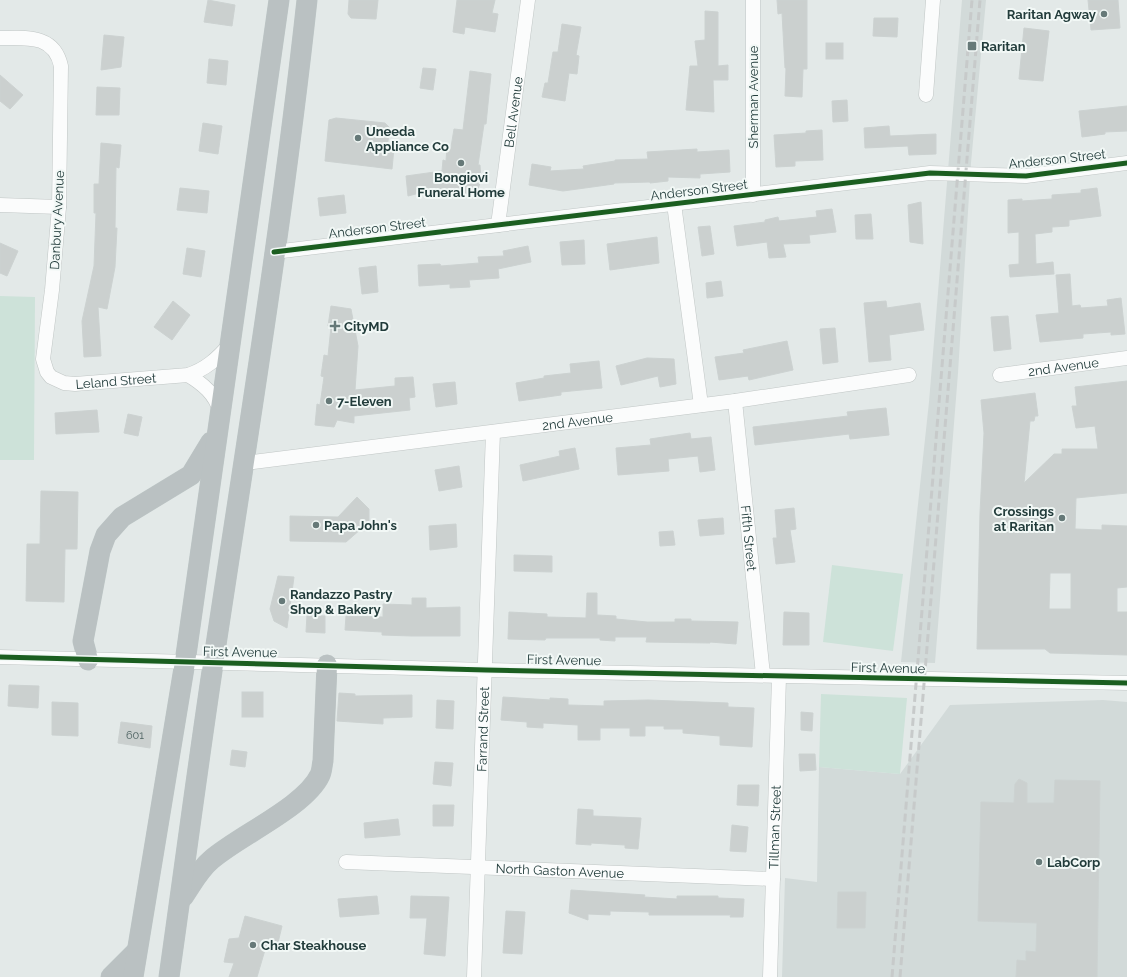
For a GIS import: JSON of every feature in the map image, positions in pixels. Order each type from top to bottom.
[{"type":"highway","points":[[133,977],[185,662],[279,0]]},
{"type":"highway","points":[[169,977],[213,662],[245,463],[297,92],[307,0]]},
{"type":"highway","points":[[88,660],[83,641],[100,551],[106,535],[122,517],[191,475],[217,432]]},
{"type":"highway","points":[[180,903],[196,876],[211,860],[294,803],[312,788],[320,775],[323,761],[327,665]]},
{"type":"highway","points":[[110,977],[136,952]]},
{"type":"street","name":"Bell Avenue","points":[[498,225],[528,0]]},
{"type":"street","name":"Sherman Avenue","points":[[753,0],[753,195]]},
{"type":"street","points":[[926,95],[933,0]]},
{"type":"street","name":"Danbury Avenue","points":[[0,38],[35,39],[47,43],[56,52],[61,66],[59,207],[52,290],[43,359],[47,372]]},
{"type":"street","name":"Anderson Street","points":[[274,252],[930,173],[1021,176],[1127,163]]},
{"type":"street","points":[[674,204],[701,405]]},
{"type":"street","points":[[0,205],[59,207]]},
{"type":"street","name":"Leland Street","points":[[47,372],[57,380],[75,384],[188,375],[201,371],[211,364],[230,344]]},
{"type":"street","name":"2nd Avenue","points":[[1000,375],[1127,358]]},
{"type":"street","points":[[188,375],[208,390],[217,401],[220,411]]},
{"type":"street","name":"2nd Avenue","points":[[245,463],[735,401],[909,375]]},
{"type":"street","name":"Fifth Street","points":[[735,401],[762,675]]},
{"type":"street","name":"Farrand Street","points":[[474,977],[477,866],[486,670],[493,432]]},
{"type":"street","name":"First Avenue","points":[[0,657],[486,670],[762,675],[779,677],[1127,683]]},
{"type":"street","name":"Tillman Street","points":[[770,977],[779,677]]},
{"type":"street","points":[[1104,683],[1127,694]]},
{"type":"street","name":"North Gaston Avenue","points":[[346,862],[477,866],[773,879]]},
{"type":"shaded area","points":[[962,0],[986,0],[971,163],[958,373],[935,663],[901,662],[929,402]]},
{"type":"shaded area","points":[[1103,700],[1127,702],[1127,977],[782,977],[785,878],[817,882],[819,767],[900,774],[950,705]]},
{"type":"green space","points":[[0,296],[35,297],[34,460],[0,460]]},
{"type":"green space","points":[[832,565],[903,574],[893,651],[823,642]]},
{"type":"green space","points":[[821,694],[907,698],[900,774],[819,767]]},
{"type":"building","points":[[208,0],[235,5],[232,26],[204,22]]},
{"type":"building","points":[[349,0],[378,0],[376,19],[351,18],[348,14]]},
{"type":"building","points":[[457,0],[495,0],[492,13],[498,14],[495,32],[465,27],[464,34],[453,32]]},
{"type":"building","points":[[777,0],[807,0],[807,69],[803,69],[802,97],[785,96],[786,68],[782,13],[778,14]]},
{"type":"building","name":"Raritan Agway","points":[[1088,0],[1118,0],[1120,28],[1091,30]]},
{"type":"building","points":[[705,11],[718,12],[718,66],[728,65],[728,80],[713,80],[714,112],[686,110],[690,66],[698,66],[695,41],[705,40]]},
{"type":"building","points":[[874,18],[898,18],[897,37],[873,36]]},
{"type":"building","points":[[562,24],[581,27],[576,55],[579,56],[577,74],[569,73],[565,101],[542,97],[545,83],[548,83],[553,52],[558,52]]},
{"type":"building","name":"Raritan","points":[[1024,28],[1049,31],[1043,81],[1019,79]]},
{"type":"building","points":[[104,35],[124,37],[121,67],[101,70]]},
{"type":"building","points":[[826,43],[843,43],[843,59],[826,59]]},
{"type":"building","points":[[209,59],[228,61],[226,85],[207,83]]},
{"type":"building","points":[[423,68],[436,69],[433,90],[420,88]]},
{"type":"building","points":[[470,71],[491,74],[486,124],[484,124],[478,165],[480,165],[481,180],[476,195],[435,189],[408,196],[406,176],[442,171],[443,160],[446,161],[447,147],[451,147],[454,129],[463,130]]},
{"type":"building","points":[[0,75],[23,95],[10,109],[0,101]]},
{"type":"building","points":[[97,87],[120,88],[119,115],[96,115]]},
{"type":"building","points":[[847,100],[848,121],[833,122],[832,101]]},
{"type":"building","points":[[1127,106],[1127,131],[1105,132],[1105,134],[1082,137],[1079,111]]},
{"type":"building","name":"Uneeda Appliance Co","points":[[336,118],[385,123],[390,128],[387,147],[394,148],[392,169],[325,161],[329,120]]},
{"type":"building","points":[[203,123],[222,126],[218,154],[199,151]]},
{"type":"building","points":[[889,126],[890,136],[936,134],[936,154],[909,155],[908,146],[865,148],[864,128]]},
{"type":"building","points":[[822,130],[823,160],[795,161],[795,166],[776,167],[774,135],[806,133],[806,131]]},
{"type":"building","points":[[101,143],[121,145],[119,168],[116,167],[115,228],[117,228],[115,267],[107,309],[98,307],[101,356],[84,357],[82,321],[94,266],[96,213],[94,213],[94,184],[99,184]]},
{"type":"building","points":[[697,149],[697,152],[729,150],[730,172],[700,174],[700,178],[668,177],[668,181],[650,183],[614,183],[563,191],[529,185],[532,164],[551,167],[550,171],[584,169],[583,166],[615,160],[648,159],[647,152]]},
{"type":"building","points":[[180,188],[209,191],[207,213],[177,210]]},
{"type":"building","points":[[1097,188],[1101,216],[1069,220],[1069,226],[1052,227],[1052,232],[1035,234],[1036,264],[1053,262],[1054,274],[1010,277],[1009,265],[1019,264],[1019,232],[1008,233],[1008,200],[1022,199],[1022,201],[1052,199],[1052,195],[1081,193],[1081,190]]},
{"type":"building","points":[[344,195],[346,213],[320,216],[318,198]]},
{"type":"building","points":[[921,202],[923,244],[910,242],[908,205]]},
{"type":"building","points":[[832,209],[836,232],[809,235],[810,243],[783,244],[786,257],[769,258],[767,242],[737,246],[734,226],[765,222],[765,220],[778,217],[779,221],[817,217],[816,211]]},
{"type":"building","points":[[871,214],[873,239],[856,239],[855,215]]},
{"type":"building","points":[[710,226],[714,254],[702,256],[698,227]]},
{"type":"building","points":[[657,237],[659,263],[610,270],[607,244]]},
{"type":"building","points":[[584,240],[585,264],[562,265],[560,242]]},
{"type":"building","points":[[0,243],[18,251],[7,276],[0,273]]},
{"type":"building","points":[[528,246],[531,262],[498,269],[499,278],[469,280],[470,287],[450,288],[450,284],[419,286],[418,265],[440,264],[441,266],[479,263],[478,257],[504,256],[503,251]]},
{"type":"building","points":[[187,248],[205,251],[201,277],[183,274]]},
{"type":"building","points":[[376,266],[378,292],[362,294],[359,268]]},
{"type":"building","points":[[1070,274],[1072,306],[1080,305],[1081,308],[1108,306],[1107,300],[1121,298],[1125,334],[1111,335],[1111,332],[1083,334],[1083,338],[1040,342],[1036,315],[1059,313],[1056,275]]},
{"type":"building","points":[[721,281],[723,296],[707,298],[706,283]]},
{"type":"building","points":[[173,301],[190,315],[172,340],[154,327]]},
{"type":"building","points":[[886,301],[887,308],[920,303],[924,330],[889,335],[891,360],[869,362],[864,303]]},
{"type":"building","points":[[331,306],[351,309],[358,346],[355,390],[395,386],[395,378],[413,377],[415,397],[409,398],[410,410],[354,416],[354,423],[337,420],[334,427],[315,425],[317,404],[320,405],[324,377],[321,376],[324,355],[328,356],[331,327],[328,326]]},
{"type":"building","points":[[1008,316],[1011,349],[994,351],[991,317]]},
{"type":"building","points":[[835,328],[838,362],[823,364],[820,329]]},
{"type":"building","points":[[787,341],[793,370],[749,380],[748,376],[719,380],[715,357],[744,353],[743,350]]},
{"type":"building","points":[[647,358],[674,359],[676,384],[660,387],[658,376],[621,385],[616,366]]},
{"type":"building","points":[[599,361],[602,388],[561,392],[561,395],[519,401],[516,383],[544,378],[544,376],[571,373],[570,364]]},
{"type":"building","name":"Crossings at Raritan","points":[[1127,381],[1127,493],[1076,498],[1075,529],[1102,530],[1102,525],[1127,526],[1127,587],[1117,588],[1117,612],[1127,612],[1127,655],[1050,653],[1045,649],[977,649],[980,513],[984,433],[981,400],[1035,393],[1038,416],[1035,416],[1034,421],[1030,421],[1024,483],[1054,454],[1062,454],[1062,449],[1098,449],[1095,426],[1076,428],[1072,406],[1077,406],[1075,387]],"holes":[[[1050,573],[1071,573],[1071,609],[1049,609]]]},
{"type":"building","points":[[455,382],[457,404],[436,407],[433,384]]},
{"type":"building","points":[[886,408],[889,435],[850,439],[849,434],[755,445],[753,427],[848,416],[847,412]]},
{"type":"building","points":[[97,410],[99,432],[56,434],[55,413]]},
{"type":"building","points":[[128,414],[142,417],[138,436],[124,433]]},
{"type":"building","points":[[690,433],[691,439],[711,437],[715,470],[700,472],[698,456],[668,459],[669,471],[618,475],[616,448],[651,445],[650,439]]},
{"type":"building","points":[[575,448],[579,469],[523,481],[520,465],[560,456],[559,451]]},
{"type":"building","points":[[459,466],[462,487],[439,491],[435,470]]},
{"type":"building","points":[[41,491],[78,492],[77,549],[65,549],[64,602],[26,601],[27,544],[40,544]]},
{"type":"building","points":[[357,497],[369,509],[369,522],[346,542],[290,541],[290,516],[338,517]]},
{"type":"building","points":[[794,508],[796,529],[790,530],[795,562],[776,564],[773,538],[777,538],[775,510]]},
{"type":"building","points":[[723,518],[724,534],[700,536],[698,520]]},
{"type":"building","points":[[456,524],[457,547],[430,550],[429,526]]},
{"type":"building","points":[[673,531],[675,545],[660,546],[659,532]]},
{"type":"building","points":[[514,555],[552,556],[552,572],[514,571]]},
{"type":"building","name":"Randazzo Pastry Shop & Bakery","points":[[278,576],[294,577],[287,628],[274,621],[270,609]]},
{"type":"building","points":[[587,593],[597,593],[597,615],[616,616],[616,619],[647,622],[675,622],[675,619],[691,619],[691,621],[738,622],[736,644],[710,642],[646,642],[647,637],[615,637],[615,641],[600,640],[600,638],[546,638],[545,640],[508,639],[509,612],[547,614],[547,617],[586,618]]},
{"type":"building","points":[[412,598],[426,598],[426,608],[460,607],[460,636],[382,635],[382,632],[345,630],[346,616],[383,617],[383,604],[412,605]]},
{"type":"building","points":[[784,612],[809,613],[809,645],[783,645]]},
{"type":"building","points":[[307,615],[325,616],[325,633],[306,632]]},
{"type":"building","points":[[9,685],[39,686],[38,708],[8,706]]},
{"type":"building","points":[[242,692],[263,692],[263,717],[242,717]]},
{"type":"building","points":[[339,693],[355,694],[355,696],[412,695],[412,717],[383,718],[383,724],[337,721]]},
{"type":"building","points":[[503,697],[550,700],[550,698],[568,699],[568,705],[604,706],[604,701],[648,700],[728,703],[728,707],[754,708],[752,747],[720,745],[720,736],[683,733],[683,729],[664,729],[664,726],[645,726],[645,736],[630,736],[630,728],[600,728],[600,740],[578,740],[578,725],[543,723],[543,728],[527,727],[527,722],[501,720]]},
{"type":"building","points":[[437,700],[454,701],[453,729],[436,728]]},
{"type":"building","points":[[52,702],[78,703],[78,736],[52,735]]},
{"type":"building","points":[[801,712],[813,713],[812,731],[801,730]]},
{"type":"building","points":[[121,722],[152,726],[150,748],[118,743]]},
{"type":"building","points":[[232,750],[247,752],[245,767],[230,765]]},
{"type":"building","points":[[799,754],[815,754],[816,770],[800,771]]},
{"type":"building","points":[[435,762],[453,763],[451,786],[433,784]]},
{"type":"building","name":"LabCorp","points":[[1019,779],[1027,783],[1027,803],[1054,803],[1055,780],[1100,781],[1097,977],[1016,977],[1017,960],[1026,961],[1026,951],[1036,952],[1037,923],[978,921],[981,802],[1014,803],[1015,784]]},
{"type":"building","points":[[738,785],[759,785],[758,806],[737,805]]},
{"type":"building","points":[[433,805],[454,805],[453,826],[433,826]]},
{"type":"building","points":[[578,809],[593,810],[593,816],[641,818],[638,849],[625,848],[625,845],[591,843],[591,845],[576,844]]},
{"type":"building","points":[[398,819],[400,835],[365,838],[364,823]]},
{"type":"building","points":[[732,825],[748,827],[746,852],[730,851]]},
{"type":"building","points":[[571,890],[645,895],[644,897],[677,899],[677,896],[718,896],[718,898],[744,899],[743,917],[730,917],[731,915],[649,915],[649,912],[610,911],[610,915],[588,914],[588,920],[569,913]]},
{"type":"building","points":[[838,892],[866,892],[865,928],[837,928]]},
{"type":"building","points":[[377,896],[379,914],[340,917],[338,899]]},
{"type":"building","points":[[411,896],[449,897],[445,956],[424,954],[427,918],[410,918]]},
{"type":"building","points":[[506,911],[525,912],[522,954],[503,953]]},
{"type":"building","name":"Char Steakhouse","points":[[245,916],[282,926],[276,951],[265,950],[257,977],[229,977],[234,963],[224,962],[229,939],[239,938]]},
{"type":"railway","points":[[892,977],[972,0]]},
{"type":"railway","points":[[900,977],[980,0]]},
{"type":"cycle path","points":[[274,252],[930,173],[1026,176],[1127,163]]},
{"type":"cycle path","points":[[0,657],[486,670],[1127,683]]},
{"type":"place","name":"Raritan Agway","points":[[1104,14]]},
{"type":"place","name":"Raritan","points":[[972,46]]},
{"type":"place","name":"Uneeda Appliance Co","points":[[358,138]]},
{"type":"place","name":"Bongiovi Funeral Home","points":[[461,163]]},
{"type":"place","name":"CityMD","points":[[335,326]]},
{"type":"place","name":"7-Eleven","points":[[329,401]]},
{"type":"place","name":"Crossings at Raritan","points":[[1062,518]]},
{"type":"place","name":"Papa John's","points":[[316,525]]},
{"type":"place","name":"Randazzo Pastry Shop & Bakery","points":[[282,601]]},
{"type":"place","name":"LabCorp","points":[[1039,862]]},
{"type":"place","name":"Char Steakhouse","points":[[253,945]]}]
